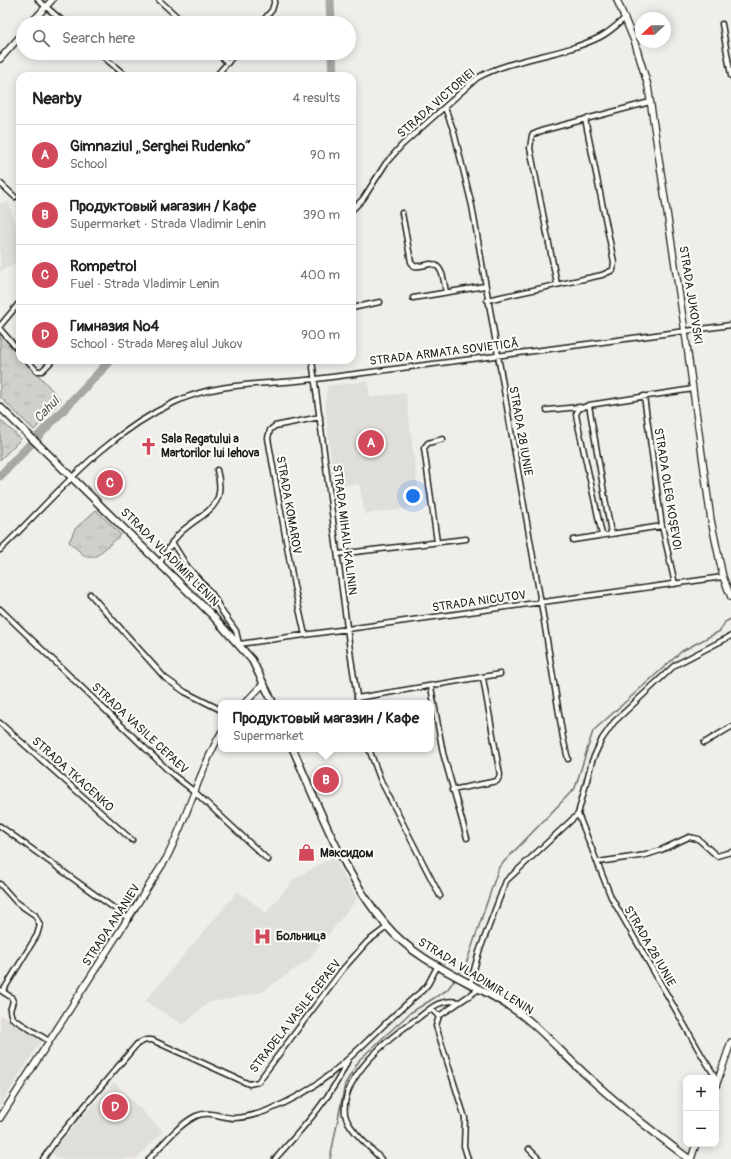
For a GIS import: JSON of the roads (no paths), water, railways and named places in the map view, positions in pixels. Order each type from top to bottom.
[{"type":"main road","points":[[38,16],[52,0]]},
{"type":"main road","name":"STRADA JUKOVSKI","points":[[617,0],[643,69],[650,102],[685,332],[711,520],[723,577],[731,597]]},
{"type":"main road","points":[[0,59],[16,41]]},
{"type":"main road","name":"STRADA VLADIMIR LENIN","points":[[0,407],[160,563],[239,644],[252,660],[272,700]]},
{"type":"main road","points":[[247,700],[264,684]]},
{"type":"main road","name":"STRADA ANANIEV","points":[[0,1118],[129,919],[172,847],[208,757],[218,739]]},
{"type":"main road","name":"STRADA VLADIMIR LENIN","points":[[294,752],[341,857],[387,927],[415,952],[439,968],[480,989],[521,1014],[598,1086],[690,1159]]},
{"type":"main road","points":[[719,1077],[731,1042]]},
{"type":"main road","points":[[690,1159],[695,1147]]},
{"type":"street","points":[[38,0],[57,16]]},
{"type":"street","points":[[159,0],[176,16]]},
{"type":"street","points":[[267,16],[272,10],[275,0]]},
{"type":"street","name":"STRADA VICTORIEI","points":[[356,206],[363,199],[377,175],[392,156],[470,84],[484,74],[584,43],[608,32],[625,18]]},
{"type":"street","points":[[722,24],[731,76]]},
{"type":"street","points":[[107,60],[121,72]]},
{"type":"street","points":[[225,60],[228,63]]},
{"type":"street","points":[[220,72],[230,60]]},
{"type":"street","points":[[557,284],[530,148],[532,135],[540,131],[650,102]]},
{"type":"street","name":"STRADA 28 IUNIE","points":[[445,108],[454,132],[472,206],[487,300],[541,602],[563,738],[568,759]]},
{"type":"street","points":[[487,300],[608,274],[613,270],[614,262],[585,119]]},
{"type":"street","points":[[0,183],[15,197]]},
{"type":"street","points":[[402,213],[411,262],[414,266],[420,267],[432,264],[440,268],[446,292]]},
{"type":"street","points":[[413,298],[485,286]]},
{"type":"street","points":[[356,307],[380,302]]},
{"type":"street","points":[[0,326],[16,307]]},
{"type":"street","name":"STRADA ARMATA SOVIETICĂ","points":[[0,550],[40,512],[72,476],[124,431],[157,411],[190,395],[209,389],[315,379],[731,325]]},
{"type":"street","points":[[0,329],[16,347]]},
{"type":"street","points":[[31,364],[37,371],[42,371],[49,364]]},
{"type":"street","name":"STRADA MIHAIL KALININ","points":[[313,364],[358,700]]},
{"type":"street","points":[[547,410],[582,407],[693,389]]},
{"type":"street","name":"STRADA OLEG KOŞEVOI","points":[[644,396],[662,526],[675,584]]},
{"type":"street","points":[[589,405],[611,533]]},
{"type":"street","points":[[582,407],[578,409],[576,414],[602,535]]},
{"type":"street","name":"STRADA KOMAROV","points":[[304,635],[268,438],[270,430],[275,426],[320,417]]},
{"type":"street","points":[[437,542],[424,448],[428,443],[443,439]]},
{"type":"street","points":[[160,563],[172,542],[184,529],[212,509],[219,486],[216,470]]},
{"type":"street","points":[[572,540],[662,526]]},
{"type":"street","points":[[338,554],[466,539]]},
{"type":"street","points":[[172,542],[187,566],[212,594],[223,614],[236,630],[239,644]]},
{"type":"street","name":"STRADA NICUTOV","points":[[239,644],[723,577]]},
{"type":"street","points":[[90,594],[166,678],[185,692],[218,708]]},
{"type":"street","name":"STRADA VASILE CEPAEV","points":[[0,609],[172,774],[195,792],[268,860]]},
{"type":"street","points":[[469,983],[506,881],[578,814],[592,761],[602,740],[614,722],[675,665],[731,636]]},
{"type":"street","points":[[363,700],[500,674]]},
{"type":"street","points":[[452,790],[497,781],[500,775],[483,678]]},
{"type":"street","points":[[432,687],[443,753],[452,790],[468,838]]},
{"type":"street","name":"STRADA TKACENKO","points":[[0,723],[132,840]]},
{"type":"street","points":[[704,743],[731,727]]},
{"type":"street","points":[[370,752],[380,781],[440,896]]},
{"type":"street","name":"STRADA 28 IUNIE","points":[[578,814],[611,897],[713,1075]]},
{"type":"street","points":[[0,826],[129,919]]},
{"type":"street","points":[[598,862],[646,855],[693,836],[714,854],[721,856],[731,852]]},
{"type":"street","points":[[0,884],[16,902],[35,915],[40,925],[37,935],[1,990],[13,1001],[10,1011],[12,1018],[49,1041]]},
{"type":"street","name":"STRADELA VASILE CEPAEV","points":[[43,1159],[56,1140],[137,1044],[142,1041],[152,1040],[245,1082],[254,1084],[261,1078],[344,969],[367,942],[387,927]]},
{"type":"street","points":[[149,1159],[188,1121],[197,1115],[210,1113],[235,1118],[269,1109],[312,1087],[348,1060],[375,1031],[423,990],[439,968]]},
{"type":"street","points":[[468,1159],[464,1146],[465,1118],[436,1026],[439,1016],[480,989]]},
{"type":"street","points":[[381,1159],[347,1121],[345,1111],[347,1094],[368,1060],[397,1032],[441,1003],[459,1002]]},
{"type":"street","points":[[431,1009],[439,1016]]},
{"type":"street","points":[[275,1159],[331,1091],[338,1081],[348,1060]]},
{"type":"street","points":[[529,1149],[539,1159]]},
{"type":"waterway","name":"Cahul","points":[[330,0],[331,16]]},
{"type":"waterway","name":"Cahul","points":[[332,60],[333,72]]},
{"type":"waterway","name":"Cahul","points":[[0,476],[107,364]]},
{"type":"waterway","points":[[458,975],[466,964],[499,867],[575,788],[593,731],[682,651],[720,631],[725,622],[731,619]]},
{"type":"waterway","points":[[330,1159],[345,1084],[360,1059],[410,1013],[447,990],[456,978]]},
{"type":"place","name":"Gimnaziul „Serghei Rudenko“","points":[[371,443]]},
{"type":"place","name":"Sala Regatului a Martorilor lui Iehova","points":[[148,446]]},
{"type":"place","name":"Rompetrol","points":[[110,483]]},
{"type":"place","name":"Продуктовый магазин / Кафе","points":[[326,780]]},
{"type":"place","name":"Максидом","points":[[307,853]]},
{"type":"place","name":"Больница","points":[[263,936]]},
{"type":"place","name":"Гимназия №4","points":[[115,1107]]}]
